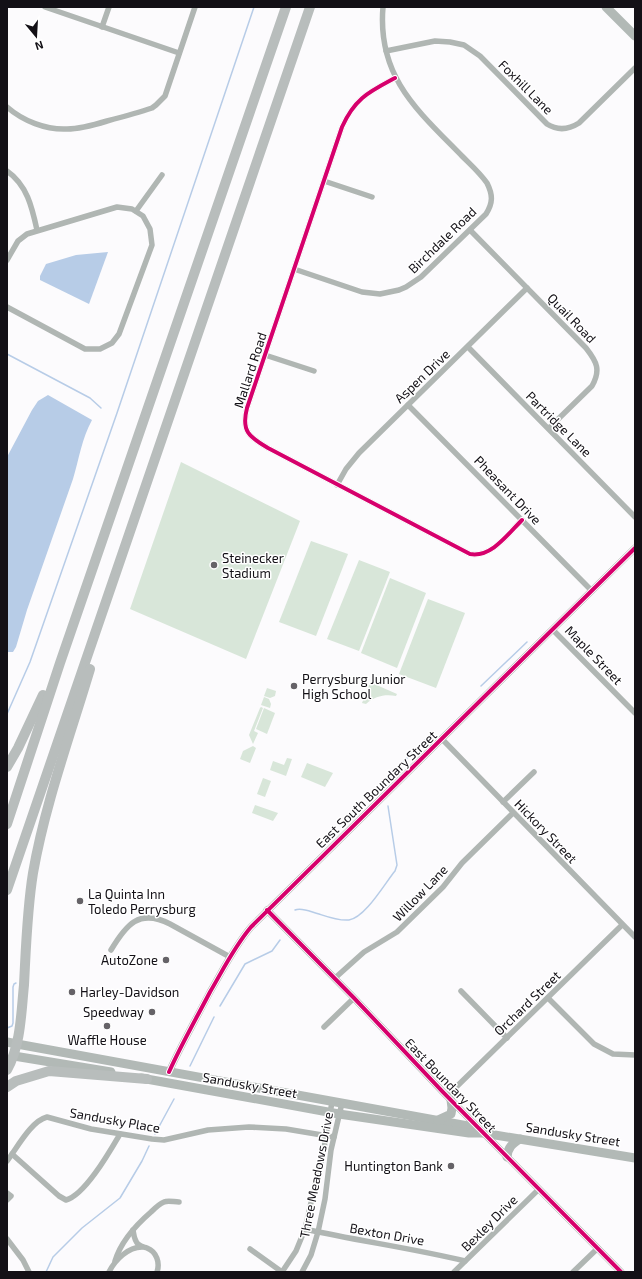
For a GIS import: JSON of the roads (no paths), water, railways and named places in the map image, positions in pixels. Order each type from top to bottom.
[{"type":"highway","points":[[7,824],[60,663],[286,7]]},
{"type":"highway","points":[[7,890],[310,7]]},
{"type":"highway","points":[[7,1070],[11,1056],[12,1043],[21,1016],[29,906],[38,851],[54,788],[97,648],[126,546]]},
{"type":"highway","points":[[7,767],[40,703],[49,681],[60,663]]},
{"type":"highway","points":[[7,1087],[16,1081],[49,1071],[147,1079]]},
{"type":"main road","points":[[606,7],[635,36]]},
{"type":"main road","name":"Sandusky Street","points":[[12,1043],[438,1120],[468,1126],[483,1133]]},
{"type":"main road","name":"Sandusky Street","points":[[11,1056],[75,1066],[335,1113],[469,1133],[483,1133],[635,1158]]},
{"type":"main road","points":[[75,1066],[93,1064],[155,1075],[162,1075],[169,1072]]},
{"type":"main road","points":[[438,1120],[451,1114],[452,1108],[449,1098]]},
{"type":"main road","points":[[507,1157],[510,1147],[513,1143],[520,1139]]},
{"type":"street","points":[[45,7],[179,53]]},
{"type":"street","points":[[102,26],[109,7]]},
{"type":"street","points":[[7,107],[23,118],[36,124],[67,129],[86,127],[152,108],[164,96],[195,7]]},
{"type":"street","name":"Birchdale Road","points":[[294,269],[362,292],[380,294],[406,287],[421,277],[470,230],[486,214],[490,206],[492,196],[484,179],[416,108],[395,78],[386,51],[382,27],[383,7]]},
{"type":"street","name":"Foxhill Lane","points":[[386,51],[435,40],[464,45],[480,56],[547,124],[559,129],[569,128],[579,123],[635,68]]},
{"type":"street","name":"Mallard Road","points":[[395,78],[363,97],[351,110],[342,128],[245,415],[244,423],[247,431],[258,442],[268,448],[470,554],[479,555],[488,552],[522,520]]},
{"type":"street","points":[[7,171],[20,184],[28,195],[32,205],[37,230]]},
{"type":"street","points":[[136,212],[162,175]]},
{"type":"street","points":[[324,181],[372,197]]},
{"type":"street","points":[[7,260],[18,241],[26,234],[117,207],[132,209],[143,216],[150,229],[152,245],[119,334],[112,342],[100,349],[85,349],[7,307]]},
{"type":"street","name":"Quail Road","points":[[470,230],[586,348],[595,361],[598,369],[597,376],[592,386],[549,428]]},
{"type":"street","name":"Aspen Drive","points":[[337,485],[351,462],[527,288]]},
{"type":"street","name":"Partridge Lane","points":[[468,346],[635,516]]},
{"type":"street","points":[[265,355],[314,371]]},
{"type":"street","name":"Pheasant Drive","points":[[408,405],[592,591]]},
{"type":"street","name":"East South Boundary Street","points":[[169,1072],[178,1051],[243,936],[267,910],[554,630],[635,548]]},
{"type":"street","name":"Maple Street","points":[[554,630],[635,713]]},
{"type":"street","name":"Hickory Street","points":[[442,739],[635,938]]},
{"type":"street","points":[[503,802],[534,772]]},
{"type":"street","name":"Willow Lane","points":[[334,978],[364,952],[397,932],[443,887],[462,863],[514,813]]},
{"type":"street","name":"East Boundary Street","points":[[267,910],[354,998],[483,1133],[621,1272]]},
{"type":"street","points":[[110,950],[129,926],[139,919],[150,917],[160,919],[170,924],[230,957]]},
{"type":"street","name":"Orchard Street","points":[[449,1098],[507,1038],[622,925]]},
{"type":"street","points":[[461,990],[507,1038]]},
{"type":"street","points":[[324,1028],[354,998]]},
{"type":"street","points":[[548,998],[594,1044],[613,1054],[628,1056],[635,1055]]},
{"type":"street","name":"Three Meadows Drive","points":[[302,1272],[311,1255],[318,1232],[325,1199],[328,1166],[334,1137],[335,1113],[332,1102]]},
{"type":"street","name":"Three Meadows Drive","points":[[282,1272],[296,1251],[305,1229],[326,1136],[335,1113],[342,1103]]},
{"type":"street","name":"Sandusky Place","points":[[7,1161],[34,1124],[44,1118],[51,1118],[91,1129],[164,1140],[208,1130],[256,1127],[286,1129],[334,1137]]},
{"type":"street","points":[[12,1154],[59,1196],[68,1200],[86,1184],[100,1166],[120,1134]]},
{"type":"street","name":"Bexley Drive","points":[[454,1272],[539,1189]]},
{"type":"street","points":[[109,1272],[121,1247],[132,1230],[145,1217],[164,1202],[179,1202]]},
{"type":"street","name":"Bexton Drive","points":[[305,1229],[466,1261]]},
{"type":"street","points":[[132,1230],[135,1239],[139,1244],[156,1256],[159,1266],[157,1272]]},
{"type":"street","points":[[7,1239],[10,1246],[23,1260],[29,1272]]},
{"type":"street","points":[[115,1261],[138,1247],[143,1247]]},
{"type":"street","points":[[574,1272],[598,1248]]},
{"type":"street","points":[[250,1249],[282,1272]]},
{"type":"water","points":[[108,252],[89,304],[40,280],[40,276],[46,264],[76,255]]},
{"type":"water","points":[[48,395],[92,420],[83,441],[73,479],[27,610],[16,647],[13,652],[7,652],[7,457],[32,410],[38,401]]},
{"type":"waterway","points":[[7,714],[30,662],[117,413],[254,7]]},
{"type":"waterway","points":[[7,354],[90,398],[101,408]]},
{"type":"waterway","points":[[481,686],[527,642]]},
{"type":"waterway","points":[[390,779],[394,771],[427,738]]},
{"type":"waterway","points":[[295,910],[304,909],[341,920],[349,920],[355,918],[368,907],[395,871],[397,865],[388,806]]},
{"type":"waterway","points":[[220,1006],[245,964],[272,951],[280,940]]},
{"type":"waterway","points":[[7,1028],[12,1026],[13,1023],[13,987],[16,983]]},
{"type":"waterway","points":[[190,1066],[214,1017]]},
{"type":"waterway","points":[[155,1134],[174,1099]]},
{"type":"waterway","points":[[46,1272],[53,1257],[82,1228],[120,1198],[149,1146]]},
{"type":"place","name":"Steinecker Stadium","points":[[214,565]]},
{"type":"place","name":"Perrysburg Junior High School","points":[[294,686]]},
{"type":"place","name":"La Quinta Inn Toledo Perrysburg","points":[[80,901]]},
{"type":"place","name":"AutoZone","points":[[166,960]]},
{"type":"place","name":"Harley-Davidson","points":[[72,992]]},
{"type":"place","name":"Speedway","points":[[152,1012]]},
{"type":"place","name":"Waffle House","points":[[107,1026]]},
{"type":"place","name":"Huntington Bank","points":[[451,1166]]}]
